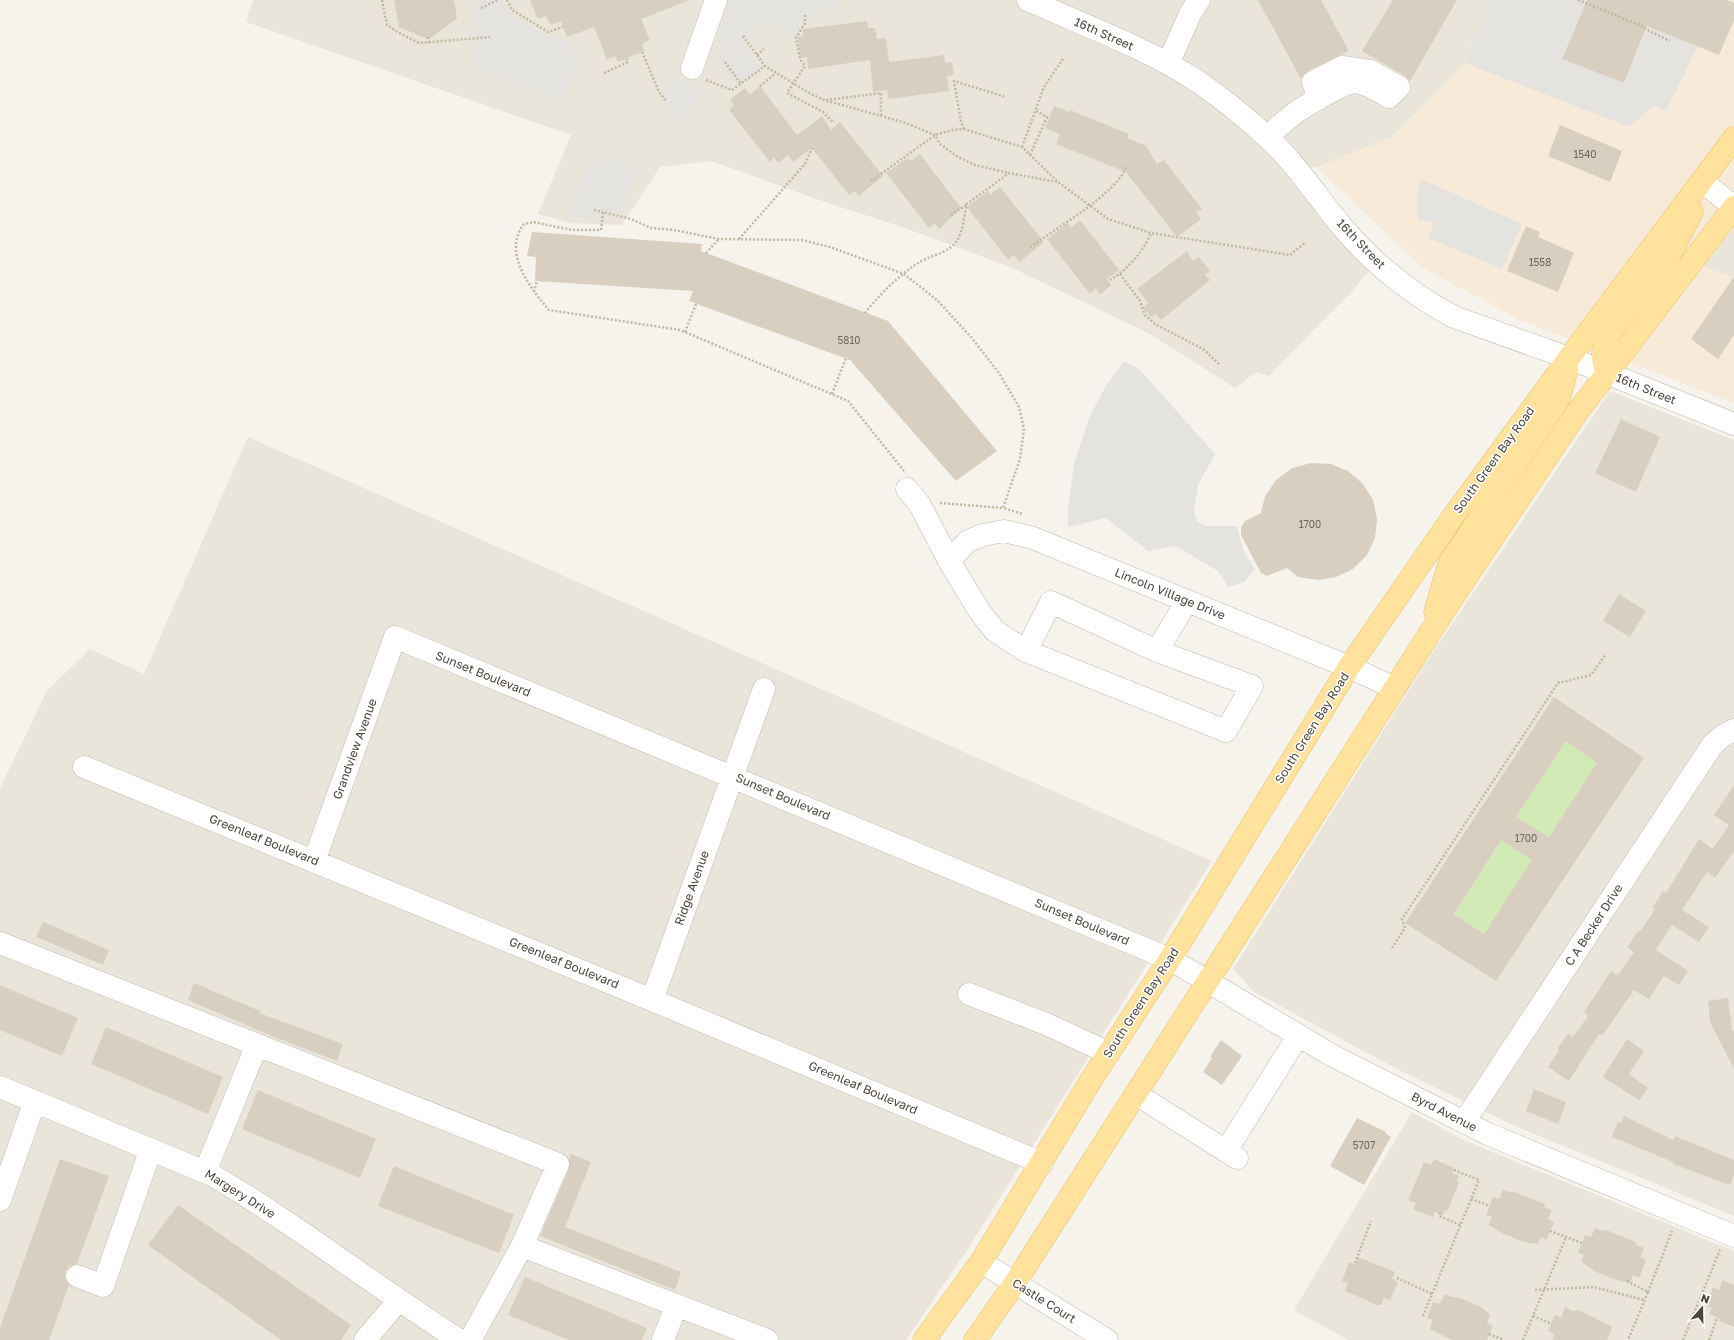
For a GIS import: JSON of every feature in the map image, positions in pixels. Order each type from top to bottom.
[{"type":"main road","name":"South Green Bay Road","points":[[924,1340],[981,1262],[1109,1053],[1170,959],[1349,667],[1452,518],[1569,358],[1734,138]]},
{"type":"main road","points":[[1607,373],[1602,360],[1603,348],[1608,335],[1668,258],[1695,207],[1702,181]]},
{"type":"main road","points":[[975,1340],[1015,1283],[1429,634],[1576,414],[1734,207]]},
{"type":"main road","points":[[1429,634],[1449,564],[1559,399],[1569,358]]},
{"type":"street","points":[[698,73],[716,0]]},
{"type":"street","name":"16th Street","points":[[1028,0],[1126,43],[1168,64],[1235,108],[1267,137],[1297,169],[1344,230],[1377,262],[1410,289],[1454,317],[1569,358],[1734,424]]},
{"type":"street","points":[[1168,64],[1190,14],[1198,0]]},
{"type":"street","points":[[1267,137],[1297,111],[1341,86],[1354,81],[1369,86],[1389,98]]},
{"type":"street","points":[[1702,181],[1734,207]]},
{"type":"street","points":[[907,482],[949,561],[980,612],[995,631],[1026,651],[1226,731],[1252,686],[1157,651],[1051,602],[1026,651]]},
{"type":"street","name":"Lincoln Village Drive","points":[[949,561],[968,541],[983,535],[1004,531],[1033,538],[1349,667],[1395,688]]},
{"type":"street","points":[[1157,651],[1187,601]]},
{"type":"street","name":"Sunset Boulevard","points":[[395,638],[732,776],[1170,959]]},
{"type":"street","name":"Grandview Avenue","points":[[314,861],[395,638]]},
{"type":"street","name":"Ridge Avenue","points":[[652,1000],[764,689]]},
{"type":"street","name":"C A Becker Drive","points":[[1464,1122],[1714,744],[1731,732]]},
{"type":"street","name":"Greenleaf Boulevard","points":[[84,766],[652,1000],[1042,1163]]},
{"type":"street","points":[[0,943],[558,1164],[522,1246],[470,1340]]},
{"type":"street","name":"Byrd Avenue","points":[[1170,959],[1333,1056],[1464,1122],[1546,1159],[1731,1235]]},
{"type":"street","points":[[968,994],[1046,1024],[1109,1053]]},
{"type":"street","points":[[1136,1094],[1232,1154],[1298,1036]]},
{"type":"street","points":[[205,1172],[258,1045]]},
{"type":"street","name":"Margery Drive","points":[[0,1087],[151,1148],[205,1172],[241,1192],[398,1301],[459,1340]]},
{"type":"street","points":[[0,1200],[35,1101]]},
{"type":"street","points":[[77,1276],[103,1286],[151,1148]]},
{"type":"street","points":[[522,1246],[767,1340]]},
{"type":"street","name":"Castle Court","points":[[981,1262],[1107,1340]]},
{"type":"street","points":[[365,1340],[398,1301]]},
{"type":"street","points":[[663,1340],[676,1306]]},
{"type":"path","points":[[382,0],[387,25],[398,34],[419,43],[490,37]]},
{"type":"path","points":[[481,8],[498,0]]},
{"type":"path","points":[[507,0],[512,10],[548,32],[563,26]]},
{"type":"path","points":[[1578,0],[1644,27],[1647,30],[1670,41]]},
{"type":"path","points":[[805,15],[805,23],[796,38],[800,59],[805,66],[787,93],[823,112],[833,122]]},
{"type":"path","points":[[743,36],[766,66],[793,84],[824,100],[881,116],[935,135],[940,144],[958,157],[974,165],[1058,182]]},
{"type":"path","points":[[428,38],[429,43]]},
{"type":"path","points":[[757,54],[764,49]]},
{"type":"path","points":[[642,52],[659,92],[666,101]]},
{"type":"path","points":[[604,73],[628,62],[627,59]]},
{"type":"path","points":[[1022,147],[1034,110],[1044,87],[1062,59]]},
{"type":"path","points":[[725,62],[741,84]]},
{"type":"path","points":[[698,73],[732,90],[766,66]]},
{"type":"path","points":[[760,86],[776,73]]},
{"type":"path","points":[[964,129],[960,122],[954,81],[1006,97]]},
{"type":"path","points":[[824,100],[881,93],[881,116]]},
{"type":"path","points":[[1030,154],[1047,116],[1034,110]]},
{"type":"path","points":[[871,181],[935,135],[953,130],[964,129],[1022,147],[1058,182],[1108,219],[1150,233],[1265,252],[1290,255],[1305,243]]},
{"type":"path","points":[[738,239],[805,164],[812,148]]},
{"type":"path","points":[[1030,248],[1089,206],[1124,174],[1126,167]]},
{"type":"path","points":[[951,215],[1010,173]]},
{"type":"path","points":[[865,313],[882,292],[918,263],[952,246],[960,233],[967,204]]},
{"type":"path","points":[[594,210],[631,219],[651,228],[674,230],[719,239],[802,240],[830,247],[904,274],[937,300],[971,337],[999,373],[1019,407],[1024,429],[1020,458],[1003,508]]},
{"type":"path","points":[[603,212],[601,230],[572,230],[533,222],[524,224],[518,231],[516,256],[534,293],[549,310],[685,332],[848,401],[907,482]]},
{"type":"path","points":[[1110,280],[1120,274],[1147,243],[1150,233]]},
{"type":"path","points":[[706,253],[719,239]]},
{"type":"path","points":[[1120,274],[1140,301],[1144,315],[1155,324],[1203,350],[1220,365]]},
{"type":"path","points":[[534,293],[537,282]]},
{"type":"path","points":[[685,332],[696,304]]},
{"type":"path","points":[[832,394],[846,358]]},
{"type":"path","points":[[939,503],[1003,508],[1030,516]]},
{"type":"path","points":[[1392,948],[1404,928],[1402,919],[1558,683],[1591,675],[1606,654]]},
{"type":"path","points":[[1423,1316],[1479,1180],[1454,1170]]},
{"type":"path","points":[[1471,1199],[1490,1206]]},
{"type":"path","points":[[1440,1213],[1439,1216],[1460,1225]]},
{"type":"path","points":[[1628,1340],[1679,1214]]},
{"type":"path","points":[[1355,1263],[1371,1221]]},
{"type":"path","points":[[1550,1230],[1582,1243]]},
{"type":"path","points":[[1683,1340],[1731,1235]]},
{"type":"path","points":[[1523,1340],[1566,1237]]},
{"type":"path","points":[[1397,1278],[1432,1294]]},
{"type":"path","points":[[1627,1282],[1648,1292]]},
{"type":"path","points":[[1535,1290],[1594,1287],[1644,1300]]},
{"type":"path","points":[[1533,1316],[1552,1324]]},
{"type":"path","points":[[1709,1340],[1717,1318]]},
{"type":"path","points":[[1489,1334],[1504,1340]]},
{"type":"shaded area","points":[[253,0],[1491,0],[1465,63],[1392,137],[1317,167],[1298,169],[1377,262],[1351,292],[1269,376],[1256,372],[1235,388],[1150,334],[1010,267],[905,228],[822,201],[711,161],[660,167],[622,225],[569,223],[538,214],[571,135],[246,22]]},
{"type":"shaded area","points":[[482,0],[503,0],[509,13],[546,35],[568,42],[578,61],[561,103],[470,64],[477,44],[472,3]]},
{"type":"shaded area","points":[[733,0],[841,0],[836,13],[822,6],[813,22],[809,20],[807,23],[802,22],[794,37],[768,24],[757,26],[753,31],[752,38],[743,44],[761,67],[736,85],[716,57],[728,47],[726,44],[716,41]]},
{"type":"shaded area","points":[[1491,0],[1734,0],[1734,228],[1704,266],[1734,278],[1734,403],[1520,320],[1421,267],[1317,167],[1392,137],[1465,63]]},
{"type":"shaded area","points":[[1491,0],[1587,0],[1562,59],[1624,83],[1648,26],[1698,46],[1666,111],[1653,106],[1629,127],[1465,63]]},
{"type":"shaded area","points":[[676,76],[701,94],[693,108],[679,121],[658,94]]},
{"type":"shaded area","points":[[610,155],[637,166],[620,213],[605,210],[602,223],[567,215],[590,159],[603,165]]},
{"type":"shaded area","points":[[1421,179],[1522,224],[1502,269],[1428,238],[1434,222],[1418,220],[1417,194]]},
{"type":"shaded area","points":[[1734,228],[1734,278],[1703,266]]},
{"type":"shaded area","points":[[1124,361],[1140,370],[1215,454],[1198,485],[1194,511],[1197,522],[1207,526],[1237,526],[1244,552],[1255,569],[1244,582],[1228,587],[1218,571],[1176,546],[1148,551],[1106,518],[1068,527],[1068,508],[1074,464],[1089,418],[1107,384]]},
{"type":"shaded area","points":[[1610,391],[1734,440],[1734,1216],[1515,1126],[1399,1070],[1254,992],[1233,969],[1431,655]]},
{"type":"shaded area","points":[[248,437],[1212,861],[967,1250],[906,1340],[0,1340],[0,788],[47,691],[90,649],[144,674]]},
{"type":"shaded area","points":[[1412,1112],[1463,1140],[1734,1251],[1734,1340],[1348,1340],[1294,1310]]},
{"type":"green space","points":[[1566,741],[1597,763],[1549,837],[1516,817]]},
{"type":"green space","points":[[1501,840],[1532,860],[1484,934],[1455,914]]},
{"type":"building","points":[[394,0],[454,0],[457,18],[432,37],[425,38],[399,27]]},
{"type":"building","points":[[530,0],[687,1],[641,19],[650,40],[642,44],[644,51],[618,62],[615,56],[607,60],[594,27],[567,37],[561,21],[551,25],[546,16],[538,19]]},
{"type":"building","points":[[1258,0],[1321,0],[1349,51],[1307,71],[1301,79]]},
{"type":"building","points":[[1393,0],[1457,0],[1410,81],[1405,76],[1362,51]]},
{"type":"building","points":[[1587,0],[1727,0],[1734,3],[1734,20],[1719,55],[1647,26],[1624,83],[1562,59]]},
{"type":"building","points":[[867,21],[868,28],[875,28],[877,39],[886,38],[889,62],[944,55],[945,63],[952,62],[954,75],[947,76],[949,91],[888,99],[887,90],[873,92],[870,60],[808,69],[807,57],[800,58],[798,37],[803,36],[803,29]]},
{"type":"building","points":[[760,86],[797,135],[822,116],[831,130],[840,122],[883,176],[859,196],[855,191],[849,195],[812,148],[793,162],[788,155],[778,163],[774,157],[770,162],[729,110],[734,105],[730,100],[745,88],[750,95]]},
{"type":"building","points":[[1054,106],[1069,112],[1070,110],[1129,134],[1127,138],[1146,146],[1157,164],[1164,160],[1202,209],[1196,212],[1201,219],[1177,237],[1126,172],[1056,144],[1060,134],[1045,128]]},
{"type":"building","points":[[1560,125],[1622,151],[1610,182],[1548,156]]},
{"type":"building","points":[[920,154],[961,208],[939,229],[935,223],[929,228],[886,173],[907,158],[911,161]]},
{"type":"building","points":[[1000,187],[1044,242],[1019,262],[1014,255],[1008,260],[967,207],[988,191],[990,195]]},
{"type":"building","points":[[1080,220],[1119,270],[1107,279],[1111,285],[1100,295],[1096,288],[1090,294],[1047,239],[1068,223],[1071,228]]},
{"type":"building","points":[[1526,226],[1540,232],[1538,237],[1574,253],[1558,292],[1507,271]]},
{"type":"building","points":[[532,232],[702,244],[701,251],[888,321],[997,451],[956,481],[850,360],[689,301],[693,291],[535,281],[536,257],[527,256]]},
{"type":"building","points":[[1187,251],[1193,261],[1199,257],[1210,271],[1205,275],[1210,280],[1161,320],[1156,314],[1151,317],[1143,308],[1148,303],[1137,289]]},
{"type":"building","points":[[1734,277],[1734,335],[1718,359],[1691,339]]},
{"type":"building","points":[[1621,419],[1660,437],[1636,492],[1595,473]]},
{"type":"building","points":[[1311,463],[1331,464],[1348,471],[1363,484],[1373,500],[1377,519],[1375,538],[1367,555],[1353,569],[1336,577],[1318,580],[1298,577],[1287,568],[1267,576],[1261,573],[1241,535],[1241,527],[1245,521],[1261,513],[1265,496],[1276,480],[1292,468]]},
{"type":"building","points":[[1619,594],[1646,611],[1630,637],[1603,621]]},
{"type":"building","points":[[1554,697],[1644,758],[1496,981],[1405,923]],"holes":[[[1566,741],[1597,763],[1549,837],[1516,817]],[[1501,840],[1532,860],[1484,934],[1454,914]]]},
{"type":"building","points":[[1734,785],[1734,851],[1715,878],[1707,872],[1682,910],[1709,927],[1699,942],[1672,925],[1656,950],[1688,971],[1679,985],[1664,976],[1649,999],[1634,990],[1602,1036],[1599,1034],[1569,1081],[1548,1067],[1559,1050],[1557,1049],[1568,1034],[1573,1037],[1588,1016],[1584,1012],[1611,971],[1618,975],[1634,952],[1627,947],[1638,931],[1640,932],[1655,909],[1652,908],[1663,891],[1666,893],[1699,839],[1713,849],[1729,825],[1714,815]]},
{"type":"building","points":[[43,922],[109,950],[103,965],[36,937]]},
{"type":"building","points":[[194,983],[260,1011],[259,1013],[343,1044],[337,1061],[274,1037],[188,1000]]},
{"type":"building","points":[[0,985],[78,1018],[62,1056],[0,1030]]},
{"type":"building","points":[[1728,998],[1732,1031],[1734,1030],[1734,1069],[1710,1022],[1708,1001]]},
{"type":"building","points":[[106,1027],[223,1077],[208,1114],[91,1064]]},
{"type":"building","points":[[1627,1039],[1644,1051],[1629,1074],[1648,1088],[1639,1100],[1603,1077]]},
{"type":"building","points":[[1221,1040],[1242,1056],[1222,1085],[1203,1072],[1212,1058],[1210,1057]]},
{"type":"building","points":[[1534,1089],[1566,1102],[1558,1124],[1526,1111]]},
{"type":"building","points":[[258,1090],[376,1139],[360,1178],[242,1129]]},
{"type":"building","points":[[1624,1116],[1673,1140],[1675,1136],[1734,1160],[1734,1174],[1730,1185],[1673,1164],[1673,1162],[1612,1137],[1618,1122],[1621,1123]]},
{"type":"building","points":[[1357,1118],[1386,1132],[1385,1133],[1391,1137],[1364,1185],[1330,1166]]},
{"type":"building","points":[[571,1154],[591,1162],[565,1227],[681,1272],[675,1290],[540,1236],[569,1169],[569,1159]]},
{"type":"building","points":[[60,1159],[109,1176],[77,1264],[69,1266],[65,1272],[65,1278],[69,1285],[49,1340],[0,1340],[0,1328]]},
{"type":"building","points":[[1434,1159],[1454,1168],[1452,1173],[1459,1176],[1457,1182],[1459,1183],[1447,1211],[1445,1210],[1443,1215],[1435,1212],[1433,1217],[1413,1209],[1416,1203],[1408,1200],[1424,1162],[1431,1165]]},
{"type":"building","points":[[394,1166],[514,1215],[499,1253],[378,1206]]},
{"type":"building","points":[[1503,1190],[1511,1193],[1512,1191],[1545,1204],[1544,1207],[1552,1210],[1548,1219],[1554,1222],[1546,1240],[1541,1237],[1538,1244],[1524,1242],[1502,1233],[1489,1225],[1492,1217],[1486,1215],[1493,1197],[1499,1199]]},
{"type":"building","points":[[178,1205],[351,1325],[341,1340],[281,1340],[148,1245]]},
{"type":"building","points":[[1595,1228],[1603,1231],[1604,1229],[1636,1242],[1636,1245],[1644,1248],[1640,1257],[1646,1260],[1639,1278],[1633,1275],[1630,1283],[1616,1280],[1594,1271],[1581,1261],[1584,1255],[1578,1253],[1585,1235],[1591,1237]]},
{"type":"building","points":[[1358,1257],[1395,1272],[1392,1279],[1398,1282],[1390,1300],[1384,1298],[1381,1305],[1377,1305],[1345,1291],[1348,1283],[1342,1281],[1349,1262],[1355,1264]]},
{"type":"building","points":[[525,1277],[647,1328],[642,1340],[569,1340],[508,1315]]},
{"type":"building","points":[[1723,1280],[1734,1285],[1734,1327],[1719,1321],[1720,1319],[1709,1314],[1712,1308],[1706,1306],[1713,1287],[1719,1290]]},
{"type":"building","points":[[1445,1294],[1479,1306],[1490,1314],[1487,1323],[1493,1326],[1487,1340],[1452,1340],[1431,1330],[1430,1327],[1433,1320],[1427,1318],[1433,1302],[1439,1304]]},
{"type":"building","points":[[1565,1307],[1573,1311],[1579,1310],[1611,1326],[1612,1328],[1607,1340],[1552,1340],[1554,1334],[1548,1331],[1555,1315],[1561,1318]]}]
